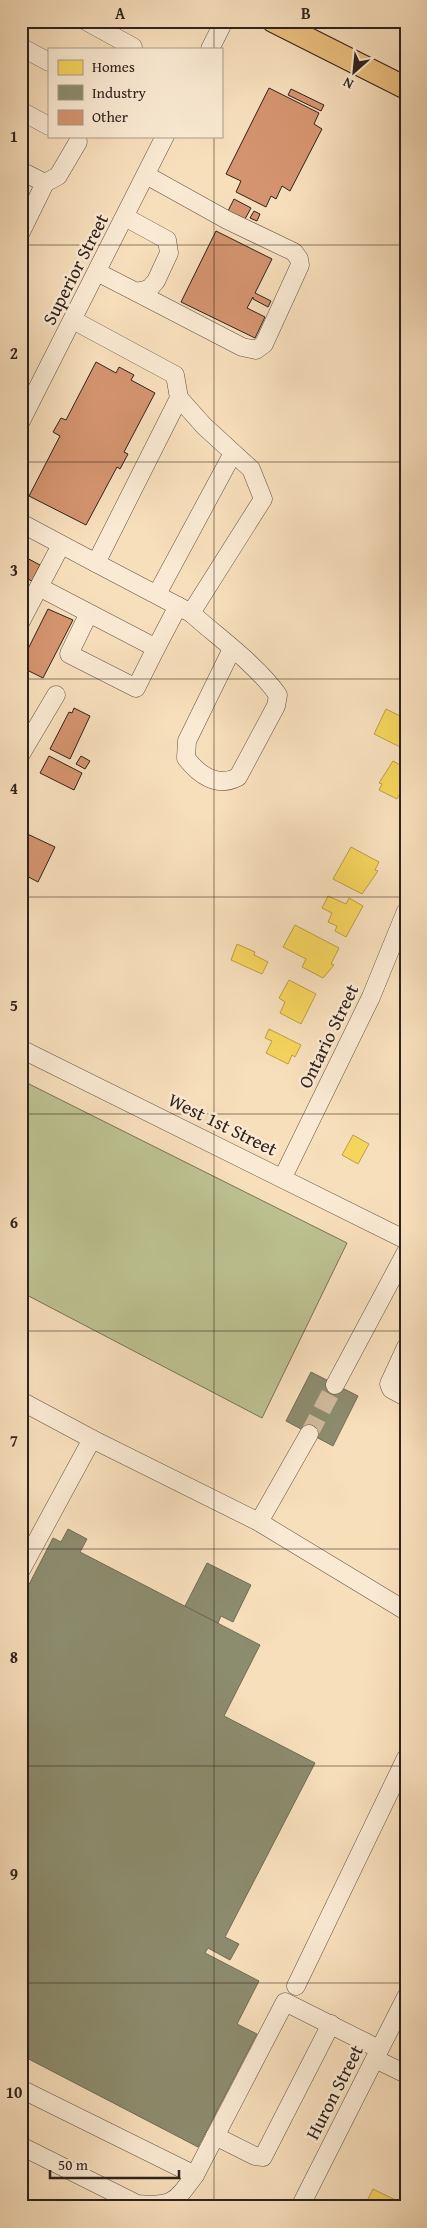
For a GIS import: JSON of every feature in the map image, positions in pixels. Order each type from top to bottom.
[{"type":"main road","points":[[272,21],[406,88]]},
{"type":"street","points":[[86,21],[132,48]]},
{"type":"street","points":[[210,48],[224,21]]},
{"type":"street","points":[[21,46],[48,61]]},
{"type":"street","points":[[21,111],[48,125]]},
{"type":"street","points":[[21,232],[45,184],[58,176],[75,138]]},
{"type":"street","name":"Superior Street","points":[[21,421],[164,138]]},
{"type":"street","points":[[21,171],[45,184]]},
{"type":"street","points":[[97,272],[242,347],[256,350],[264,344],[300,265],[299,259],[294,252],[227,220],[146,175]]},
{"type":"street","points":[[125,217],[167,240],[169,253],[156,281],[149,289],[136,292]]},
{"type":"street","points":[[73,320],[175,375],[179,398],[204,426],[251,469],[263,498],[156,648],[136,688],[69,654],[89,613]]},
{"type":"street","points":[[96,563],[179,398]]},
{"type":"street","points":[[157,594],[234,453]]},
{"type":"street","points":[[21,523],[185,609],[232,649],[269,682],[278,696],[276,706],[238,777],[228,782],[218,781],[196,771],[186,758],[187,741],[232,649]]},
{"type":"street","points":[[21,621],[62,545]]},
{"type":"street","points":[[39,587],[156,648]]},
{"type":"street","points":[[21,754],[56,695]]},
{"type":"street","name":"Ontario Street","points":[[283,1177],[399,953],[406,911]]},
{"type":"street","name":"West 1st Street","points":[[21,1049],[283,1177],[406,1240]]},
{"type":"street","points":[[335,1385],[406,1252]]},
{"type":"street","points":[[406,1347],[389,1384],[391,1389],[406,1397]]},
{"type":"street","points":[[21,1401],[92,1439],[259,1522],[406,1611]]},
{"type":"street","points":[[259,1522],[310,1434]]},
{"type":"street","points":[[21,1570],[92,1439]]},
{"type":"street","points":[[296,1986],[406,1758]]},
{"type":"street","name":"Huron Street","points":[[300,2207],[406,1997]]},
{"type":"street","points":[[21,2146],[137,2204],[155,2206],[177,2200],[195,2175],[285,2002],[331,2024],[406,2074]]},
{"type":"street","points":[[215,2136],[255,2156],[263,2157],[331,2024]]},
{"type":"street","points":[[21,2089],[195,2175]]},
{"type":"green space","points":[[21,1080],[347,1243],[262,1418],[21,1292]]},
{"type":"building: Homes","points":[[386,709],[406,719],[406,750],[374,734]]},
{"type":"building: Homes","points":[[393,761],[406,768],[406,782],[397,799],[379,790],[382,784],[379,783]]},
{"type":"building: Homes","points":[[351,847],[379,862],[375,870],[378,871],[362,894],[333,879]]},
{"type":"building: Homes","points":[[328,896],[346,904],[349,898],[363,906],[346,937],[335,931],[337,926],[328,922],[332,913],[322,908]]},
{"type":"building: Homes","points":[[295,925],[339,948],[331,964],[334,965],[323,978],[302,967],[306,959],[283,947]]},
{"type":"building: Homes","points":[[237,944],[255,952],[254,955],[268,962],[262,974],[231,960]]},
{"type":"building: Homes","points":[[289,980],[316,994],[301,1024],[280,1013],[285,1002],[279,998]]},
{"type":"building: Homes","points":[[269,1029],[301,1045],[295,1057],[292,1055],[288,1064],[266,1053],[272,1041],[265,1038]]},
{"type":"building: Homes","points":[[353,1135],[369,1144],[358,1164],[342,1155]]},
{"type":"building: Homes","points":[[373,2189],[406,2205],[406,2207],[364,2207]]},
{"type":"building: Industry","points":[[311,1372],[358,1396],[333,1446],[286,1421]]},
{"type":"building: Industry","points":[[68,1529],[87,1539],[80,1552],[260,1645],[224,1716],[315,1763],[225,1937],[239,1944],[230,1960],[208,1948],[205,1953],[259,1981],[237,2024],[257,2034],[198,2147],[21,2055],[21,1600],[53,1538],[61,1542]]},
{"type":"building: Industry","points":[[207,1563],[251,1585],[233,1622],[221,1616],[218,1623],[185,1606]]},
{"type":"building: Other","points":[[269,88],[319,113],[314,124],[322,129],[290,191],[282,186],[276,199],[271,196],[266,207],[236,192],[241,181],[226,174]]},
{"type":"building: Other","points":[[291,89],[324,105],[321,111],[288,95]]},
{"type":"building: Other","points":[[234,199],[251,208],[245,219],[228,211]]},
{"type":"building: Other","points":[[254,211],[260,214],[257,221],[250,218]]},
{"type":"building: Other","points":[[216,231],[272,259],[255,293],[271,301],[268,307],[253,299],[253,297],[247,308],[265,317],[255,338],[181,302]]},
{"type":"building: Other","points":[[96,362],[116,373],[119,367],[134,375],[131,380],[155,393],[124,452],[128,454],[120,469],[117,467],[86,525],[29,496],[60,436],[53,432],[61,418],[66,420]]},
{"type":"building: Other","points":[[25,557],[40,565],[32,581],[21,576],[21,565]]},
{"type":"building: Other","points":[[48,609],[73,620],[43,678],[27,670],[28,664],[22,661]]},
{"type":"building: Other","points":[[74,708],[90,716],[70,759],[50,749],[69,712],[72,713]]},
{"type":"building: Other","points":[[49,756],[82,773],[74,790],[40,773]]},
{"type":"building: Other","points":[[81,756],[90,761],[85,769],[76,764]]},
{"type":"building: Other","points":[[21,831],[55,847],[38,882],[21,873]]},
{"type":"tunnel","points":[[309,1434],[335,1385]]}]
